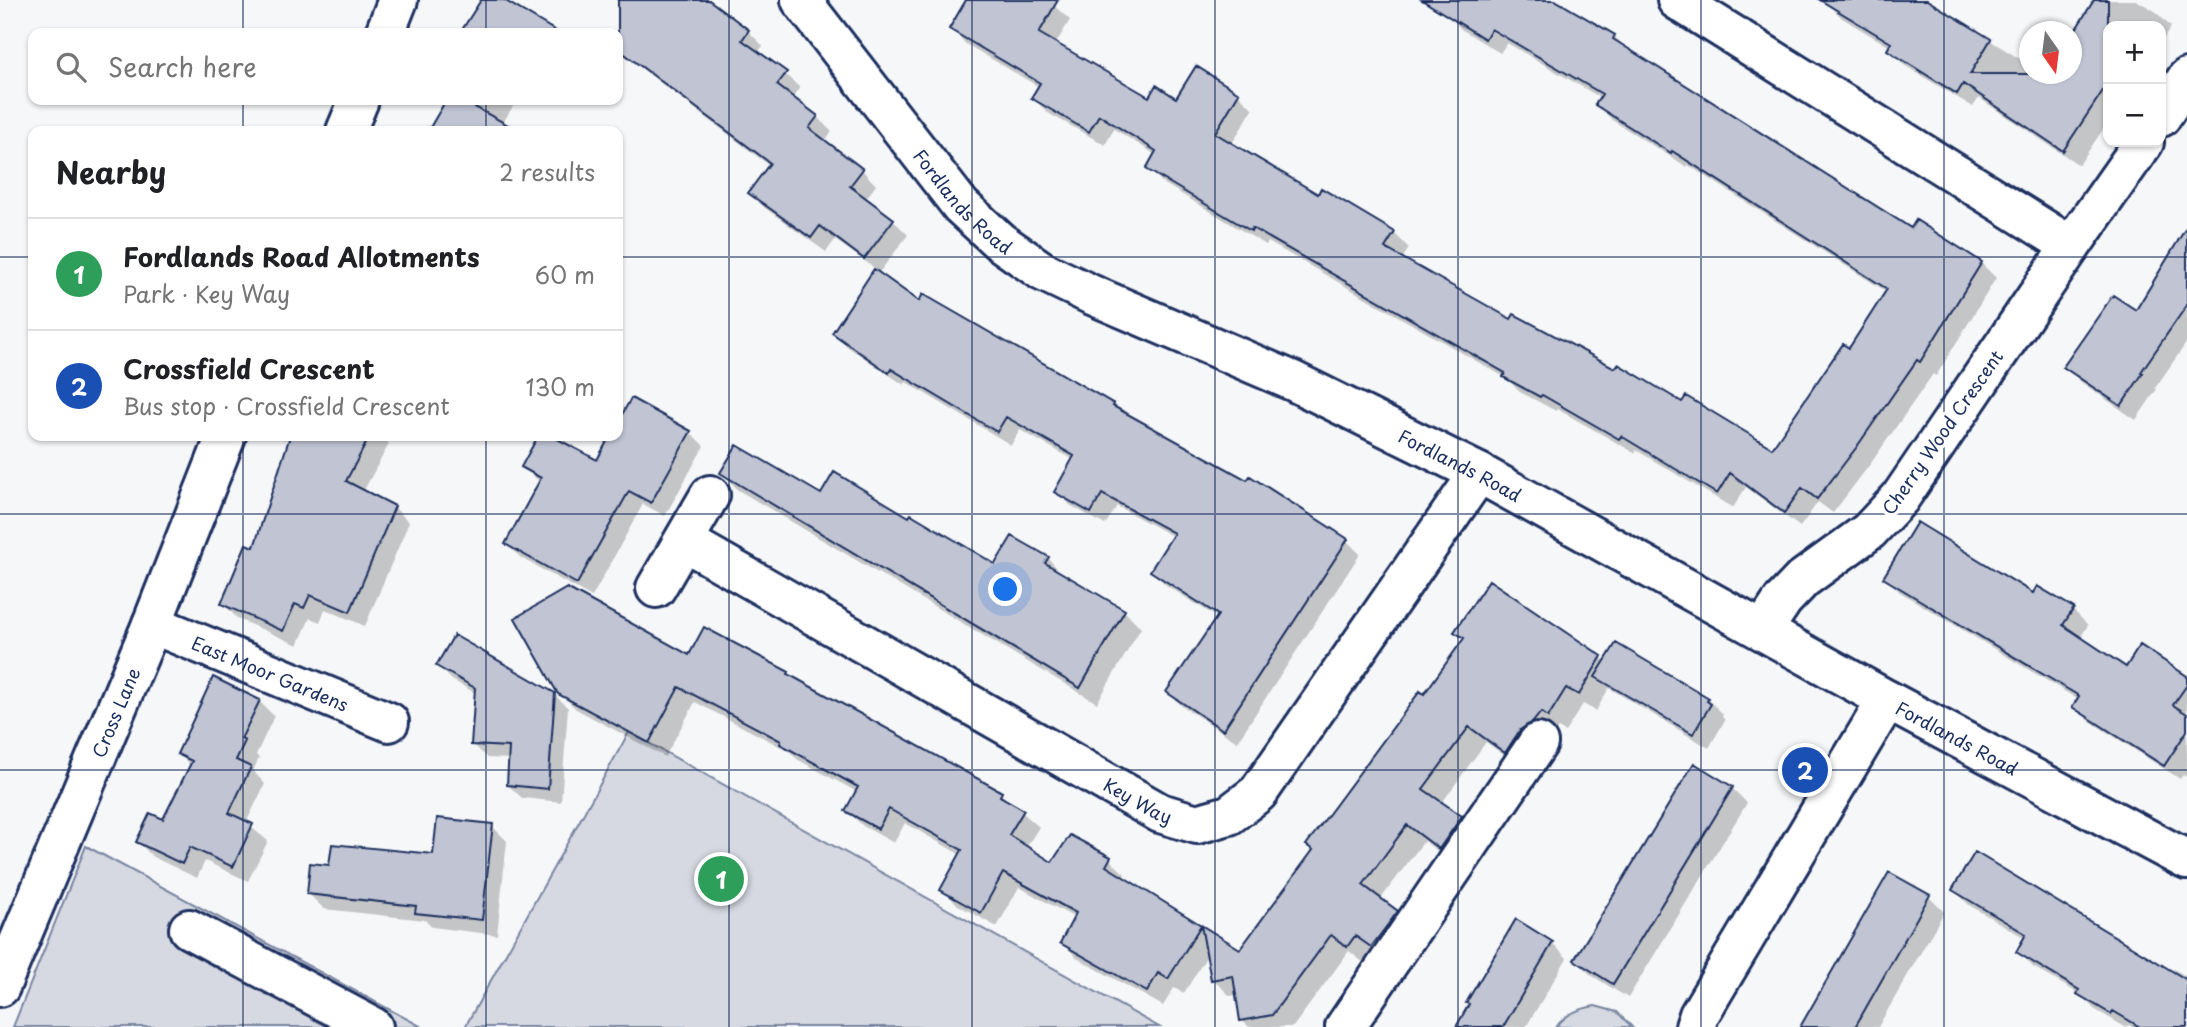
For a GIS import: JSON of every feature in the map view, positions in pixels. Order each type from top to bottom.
[{"type":"street","points":[[387,28],[398,0]]},
{"type":"street","name":"Fordlands Road","points":[[801,0],[961,206],[1009,249],[1042,271],[1293,381],[1479,473],[1887,700],[2187,860]]},
{"type":"street","points":[[1677,0],[1719,11],[2071,246]]},
{"type":"street","points":[[348,126],[357,105]]},
{"type":"street","name":"Cherry Wood Crescent","points":[[1763,630],[1783,600],[1803,579],[1869,531],[1900,498],[2140,147]]},
{"type":"street","name":"Cross Lane","points":[[0,987],[152,624],[224,441]]},
{"type":"street","name":"Key Way","points":[[684,541],[1160,813],[1196,824],[1229,815],[1258,793],[1479,473]]},
{"type":"street","points":[[656,588],[710,495]]},
{"type":"street","name":"East Moor Gardens","points":[[152,624],[389,722]]},
{"type":"street","points":[[1695,1027],[1713,991],[1887,700]]},
{"type":"street","points":[[1345,1027],[1538,743]]},
{"type":"street","points":[[189,929],[373,1027]]},
{"type":"shaded area","points":[[629,732],[1159,1027],[465,1027]]},
{"type":"shaded area","points":[[86,846],[422,1027],[13,1027]]},
{"type":"shaded area","points":[[1595,1006],[1617,1012],[1632,1027],[1556,1027],[1574,1012]]},
{"type":"building","points":[[481,0],[504,0],[551,28],[463,28]]},
{"type":"building","points":[[618,0],[709,0],[749,30],[742,40],[787,72],[777,85],[818,116],[809,128],[863,169],[850,186],[894,219],[864,259],[820,226],[811,238],[748,193],[770,163],[623,53],[623,28],[618,28]]},
{"type":"building","points":[[966,0],[1058,0],[1039,33],[1149,97],[1156,85],[1176,98],[1196,66],[1239,93],[1215,133],[1318,194],[1321,188],[1395,232],[1385,248],[1511,319],[1514,314],[1615,368],[1618,364],[1682,402],[1686,396],[1772,448],[1843,344],[1849,348],[1887,289],[1672,151],[1671,153],[1595,105],[1602,94],[1491,29],[1485,39],[1422,0],[1555,0],[1615,35],[1613,39],[1911,228],[1916,220],[1982,262],[1920,362],[1917,360],[1817,499],[1802,488],[1784,513],[1730,473],[1717,494],[1621,436],[1619,439],[1542,395],[1540,397],[1503,377],[1505,373],[1252,228],[1251,231],[1146,169],[1156,151],[1099,115],[1089,132],[1031,98],[1040,83],[949,29]]},
{"type":"building","points":[[1820,0],[1927,0],[1991,39],[1970,74],[2019,74],[2019,84],[2082,84],[2081,21],[2094,0],[2108,0],[2108,21],[2103,21],[2103,91],[2063,151],[1963,84],[1957,94],[1887,50],[1891,43]]},
{"type":"building","points":[[443,105],[471,105],[510,126],[431,126]]},
{"type":"building","points":[[2187,226],[2187,305],[2121,406],[2063,367],[2113,295],[2136,310]]},
{"type":"building","points":[[874,269],[919,301],[923,294],[1114,404],[1113,406],[1247,480],[1250,476],[1348,539],[1223,730],[1166,692],[1218,615],[1150,571],[1174,533],[1102,494],[1091,513],[1054,492],[1074,456],[1006,417],[997,432],[891,369],[889,373],[832,333]]},
{"type":"building","points":[[631,398],[691,431],[651,503],[629,491],[577,584],[505,544],[541,478],[521,467],[535,441],[561,441],[597,460],[607,441],[623,441],[623,413]]},
{"type":"building","points":[[288,441],[367,441],[346,481],[395,506],[350,612],[310,595],[304,608],[295,604],[283,631],[221,604],[246,544],[254,547]]},
{"type":"building","points":[[737,445],[821,494],[834,472],[995,564],[1012,536],[1049,557],[1045,563],[1125,610],[1080,688],[720,473]]},
{"type":"building","points":[[1917,522],[2033,593],[2037,586],[2074,608],[2063,625],[2126,667],[2140,645],[2187,676],[2187,685],[2173,705],[2187,714],[2187,731],[2164,766],[2072,707],[2079,696],[1883,578]]},
{"type":"building","points":[[1489,580],[1602,656],[1579,695],[1566,688],[1548,717],[1541,712],[1533,722],[1520,730],[1505,753],[1469,727],[1423,789],[1462,816],[1439,849],[1407,825],[1363,885],[1398,911],[1371,947],[1355,936],[1347,947],[1331,935],[1272,1015],[1240,1021],[1233,976],[1211,980],[1201,925],[1240,949],[1313,850],[1306,845],[1420,691],[1424,694],[1464,638],[1454,632]]},
{"type":"building","points":[[567,588],[689,655],[704,627],[789,672],[788,674],[1002,792],[1000,796],[1024,810],[1009,835],[1052,862],[1070,835],[1111,857],[1106,866],[1201,925],[1168,979],[1158,973],[1147,992],[1060,943],[1076,913],[1003,873],[981,913],[940,890],[962,850],[889,809],[878,829],[845,811],[858,787],[780,744],[781,741],[679,687],[649,743],[558,694],[515,618]]},
{"type":"building","points":[[454,635],[555,693],[548,789],[507,785],[509,747],[471,745],[475,688],[436,666]]},
{"type":"building","points":[[1616,643],[1709,698],[1707,701],[1711,704],[1693,734],[1595,677]]},
{"type":"building","points":[[213,677],[260,700],[241,739],[245,741],[236,760],[251,767],[229,813],[253,824],[233,867],[190,847],[182,864],[136,842],[150,813],[163,819],[192,761],[177,754]]},
{"type":"building","points":[[1694,763],[1733,787],[1613,984],[1574,960]]},
{"type":"building","points":[[437,818],[493,824],[482,920],[415,913],[416,906],[307,894],[310,863],[329,865],[332,844],[433,854]]},
{"type":"building","points":[[1975,852],[2187,980],[2187,1027],[2140,1027],[2077,994],[2079,990],[2016,952],[2026,934],[1952,890]]},
{"type":"building","points":[[1889,872],[1930,895],[1855,1027],[1800,1027]]},
{"type":"building","points":[[1516,919],[1553,942],[1503,1027],[1456,1027],[1469,1004],[1466,1003]]},
{"type":"place","name":"Crossfield Crescent","points":[[1805,770]]},
{"type":"place","name":"Fordlands Road Allotments","points":[[721,879]]}]
